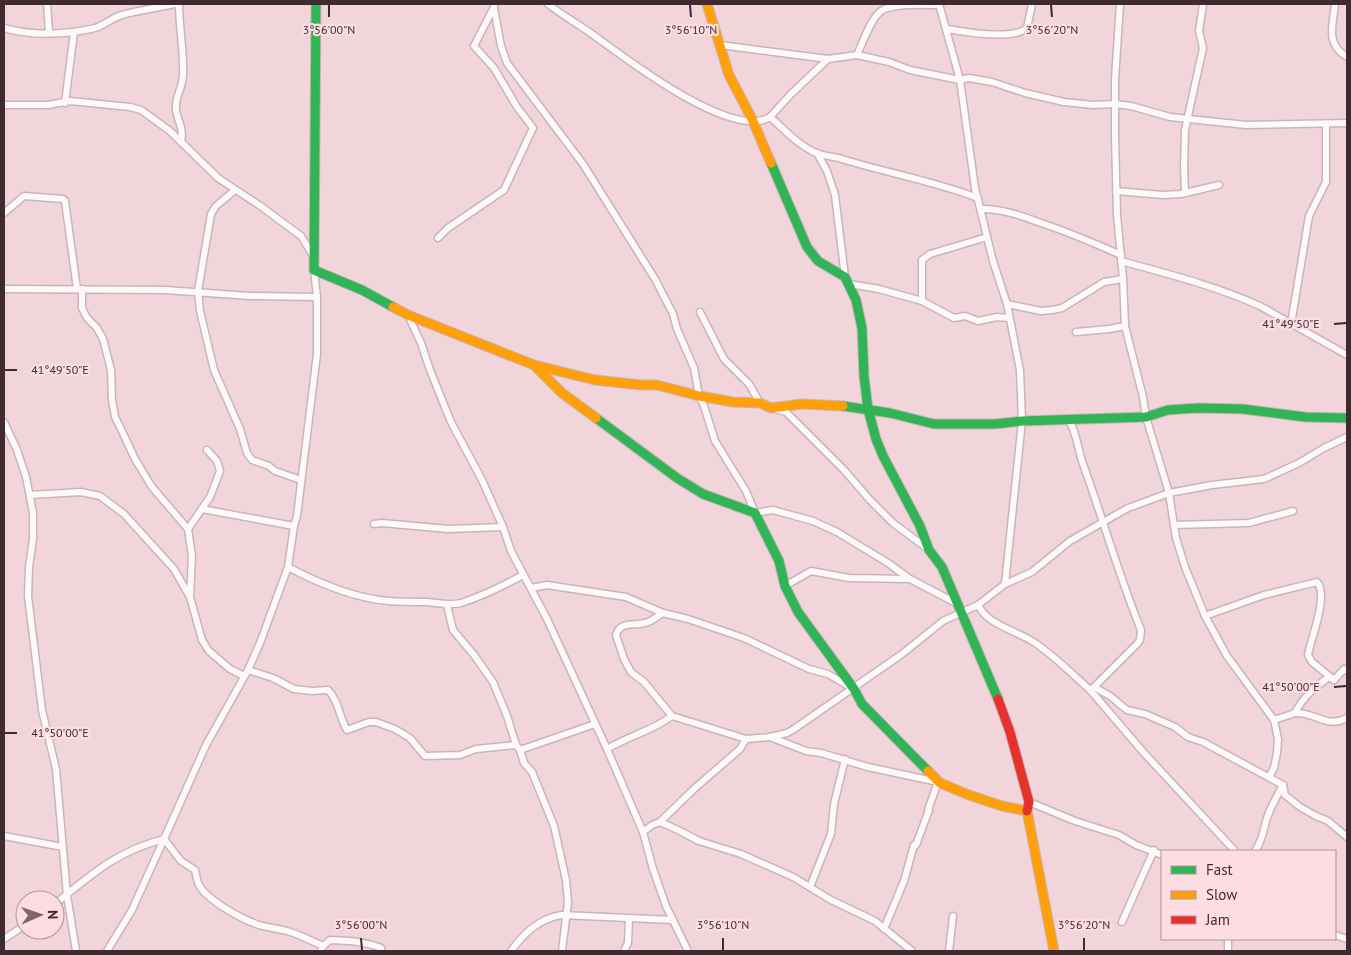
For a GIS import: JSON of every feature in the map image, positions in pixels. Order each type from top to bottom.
[{"type":"street","points":[[47,4],[48,33]]},
{"type":"street","points":[[4,28],[18,32],[74,32],[95,28],[120,15],[175,4]]},
{"type":"street","points":[[179,4],[184,74],[176,110],[182,129],[181,142]]},
{"type":"street","points":[[107,951],[132,910],[206,745],[248,670],[288,567],[297,516],[317,354],[317,297],[313,254],[315,4]]},
{"type":"street","points":[[548,4],[650,76],[704,107],[722,115],[753,122],[770,117],[828,59]]},
{"type":"street","points":[[707,4],[730,76],[753,122],[812,256],[830,267],[847,281],[922,301],[954,318],[965,316],[978,321],[997,317],[1009,318]]},
{"type":"street","points":[[857,55],[880,12],[888,8],[939,4],[960,80],[970,158],[978,198],[993,261],[1007,304],[1020,370],[1022,421],[1005,584]]},
{"type":"street","points":[[947,29],[974,34],[1018,33],[1026,28],[1032,4]]},
{"type":"street","points":[[1120,4],[1115,79],[1116,191],[1125,326],[1143,396],[1146,416],[1169,492],[1176,538],[1185,567],[1205,616],[1227,656],[1274,720],[1278,740],[1277,753],[1274,768],[1269,777]]},
{"type":"street","points":[[1185,192],[1184,168],[1187,118],[1203,48],[1199,26],[1203,4]]},
{"type":"street","points":[[1335,4],[1332,37],[1336,49],[1347,57]]},
{"type":"street","points":[[438,238],[448,228],[504,190],[533,128],[517,107],[494,68],[474,46],[495,6]]},
{"type":"street","points":[[495,6],[501,46],[507,63],[583,164],[655,279],[673,314],[677,329],[694,368],[699,396],[715,441],[746,491],[779,562],[785,586],[798,612],[854,689],[862,704],[939,782]]},
{"type":"street","points":[[65,103],[74,32]]},
{"type":"street","points":[[720,45],[828,59],[857,55],[889,62],[910,70],[960,80],[969,78],[992,82],[1025,93],[1064,102],[1131,106],[1170,117],[1246,125],[1347,123]]},
{"type":"street","points":[[4,105],[48,105],[70,101],[109,104],[141,110],[170,131],[218,178],[301,236],[313,254]]},
{"type":"street","points":[[770,117],[797,141],[816,153],[938,184],[978,198]]},
{"type":"street","points":[[1291,324],[1309,216],[1326,182],[1326,124]]},
{"type":"street","points":[[816,153],[827,170],[835,195],[847,281],[856,300],[862,328],[864,376],[868,409],[883,456],[920,526],[929,550]]},
{"type":"street","points":[[1116,191],[1163,195],[1219,184]]},
{"type":"street","points":[[235,190],[216,206],[211,214],[198,291],[200,311],[214,370],[240,429],[247,452],[252,460],[261,465],[269,466],[275,471],[301,480]]},
{"type":"street","points":[[4,213],[27,196],[64,199],[65,201],[82,308],[103,339],[111,370],[112,400],[115,417],[135,459],[152,487],[188,529],[192,556],[190,597]]},
{"type":"street","points":[[982,209],[1013,213],[1080,237],[1121,258],[1245,299],[1347,355]]},
{"type":"street","points":[[922,301],[922,260],[924,257],[987,237]]},
{"type":"street","points":[[314,270],[362,290],[408,315],[534,365],[595,380],[657,385],[699,396],[733,402],[760,403],[786,412],[844,470],[893,523],[929,550],[942,567],[998,698],[1010,732],[1028,807],[1054,951]]},
{"type":"street","points":[[1007,304],[1041,312],[1062,308],[1104,282],[1123,279]]},
{"type":"street","points":[[4,289],[198,291],[250,296],[317,297]]},
{"type":"street","points":[[700,312],[724,359],[749,384],[760,403]]},
{"type":"street","points":[[408,315],[421,343],[451,422],[482,480],[503,526],[510,552],[531,588],[643,832],[666,906],[688,951]]},
{"type":"street","points":[[1076,332],[1125,326]]},
{"type":"street","points":[[534,365],[562,393],[677,478],[703,494],[755,513],[773,510],[821,525],[862,547],[910,580],[956,602]]},
{"type":"street","points":[[771,408],[802,404],[848,406],[934,424],[977,425],[1022,421],[1146,416],[1168,410],[1198,408],[1243,409],[1305,417],[1347,418]]},
{"type":"street","points":[[1070,420],[1102,522],[1141,630],[1141,636],[1137,644],[1093,689]]},
{"type":"street","points":[[4,422],[7,436],[17,450],[34,513],[28,596],[36,676],[56,769],[67,894],[76,951]]},
{"type":"street","points":[[662,612],[644,624],[623,626],[616,634],[624,659],[631,672],[644,682],[672,716],[746,739],[788,733],[854,689],[943,621],[978,605],[1005,584],[1032,572],[1070,540],[1128,508],[1169,492],[1264,479],[1299,463],[1347,437]]},
{"type":"street","points":[[188,529],[210,497],[220,471],[217,461],[207,450]]},
{"type":"street","points":[[30,495],[81,492],[100,496],[124,514],[174,569],[190,597],[202,640],[208,651],[225,666],[244,676]]},
{"type":"street","points":[[202,509],[294,526]]},
{"type":"street","points":[[1174,525],[1249,524],[1293,511]]},
{"type":"street","points":[[374,524],[382,523],[448,530],[503,526]]},
{"type":"street","points":[[288,567],[321,582],[369,598],[447,605],[460,603],[492,592],[523,575]]},
{"type":"street","points":[[785,586],[811,571],[849,578],[910,580]]},
{"type":"street","points":[[1205,616],[1264,595],[1317,582],[1321,587],[1322,601],[1308,655],[1312,662],[1334,680]]},
{"type":"street","points":[[531,588],[547,586],[626,597],[662,612],[744,638],[809,670],[828,674],[854,689]]},
{"type":"street","points":[[447,605],[453,630],[493,682],[524,763],[532,772],[554,826],[566,880],[567,915],[562,951]]},
{"type":"street","points":[[978,605],[987,618],[1032,641],[1093,689],[1144,753],[1234,850]]},
{"type":"street","points":[[1334,680],[1346,669]]},
{"type":"street","points":[[248,670],[273,678],[294,688],[328,690],[332,694],[342,723],[347,730],[369,722],[376,722],[395,729],[410,738],[425,756],[460,755],[476,750],[518,747],[595,724]]},
{"type":"street","points":[[1295,713],[1300,704],[1316,686],[1329,678],[1334,680]]},
{"type":"street","points":[[1093,689],[1110,696],[1126,710],[1144,714],[1175,727],[1188,737],[1203,742],[1283,785],[1285,795],[1300,807],[1328,821],[1347,837]]},
{"type":"street","points":[[1274,720],[1304,712],[1322,720],[1338,723],[1347,718]]},
{"type":"street","points":[[606,749],[620,741],[652,729],[672,716]]},
{"type":"street","points":[[770,737],[806,751],[939,782],[994,803],[1028,807],[1119,835],[1136,845],[1154,850],[1161,854]]},
{"type":"street","points":[[643,832],[660,822],[695,788],[740,749],[746,739]]},
{"type":"street","points":[[810,887],[831,834],[834,804],[845,759]]},
{"type":"street","points":[[884,928],[904,881],[914,845],[916,845],[939,782]]},
{"type":"street","points":[[1256,850],[1262,839],[1267,819],[1283,785]]},
{"type":"street","points":[[660,822],[699,842],[742,854],[793,877],[831,900],[874,921],[912,951]]},
{"type":"street","points":[[4,836],[63,846]]},
{"type":"street","points":[[67,894],[117,856],[143,844],[164,839]]},
{"type":"street","points":[[164,839],[181,861],[195,870],[198,884],[204,892],[239,917],[274,930],[286,930],[322,949],[330,940],[372,944],[381,948],[381,951]]},
{"type":"street","points":[[1122,922],[1154,850]]},
{"type":"street","points":[[511,951],[528,931],[549,917],[567,915],[673,920]]},
{"type":"street","points":[[949,951],[953,916]]},
{"type":"street","points":[[624,951],[628,943],[630,918]]},
{"type":"street","points":[[4,939],[15,932]]},
{"type":"traffic: fast","points":[[316,4],[314,270],[362,290],[393,307]]},
{"type":"traffic: fast","points":[[771,163],[807,247],[818,261],[845,277],[856,300],[862,328],[864,376],[868,409],[876,439],[920,526],[929,550],[942,567],[998,699]]},
{"type":"traffic: fast","points":[[843,406],[890,413],[934,424],[995,424],[1022,421],[1146,417],[1168,410],[1198,408],[1243,409],[1305,417],[1347,418]]},
{"type":"traffic: fast","points":[[596,418],[677,478],[703,494],[755,513],[779,561],[785,586],[798,612],[854,689],[862,704],[928,771]]},
{"type":"traffic: slow","points":[[707,4],[729,75],[752,119],[771,163]]},
{"type":"traffic: slow","points":[[393,307],[408,315],[534,365],[562,393],[596,418]]},
{"type":"traffic: slow","points":[[534,365],[595,380],[657,385],[699,396],[733,402],[760,403],[771,408],[802,404],[843,406]]},
{"type":"traffic: slow","points":[[928,771],[940,783],[969,795],[1002,806],[1027,811],[1054,951]]},
{"type":"traffic: jam","points":[[998,699],[1010,732],[1029,802],[1027,811]]}]
